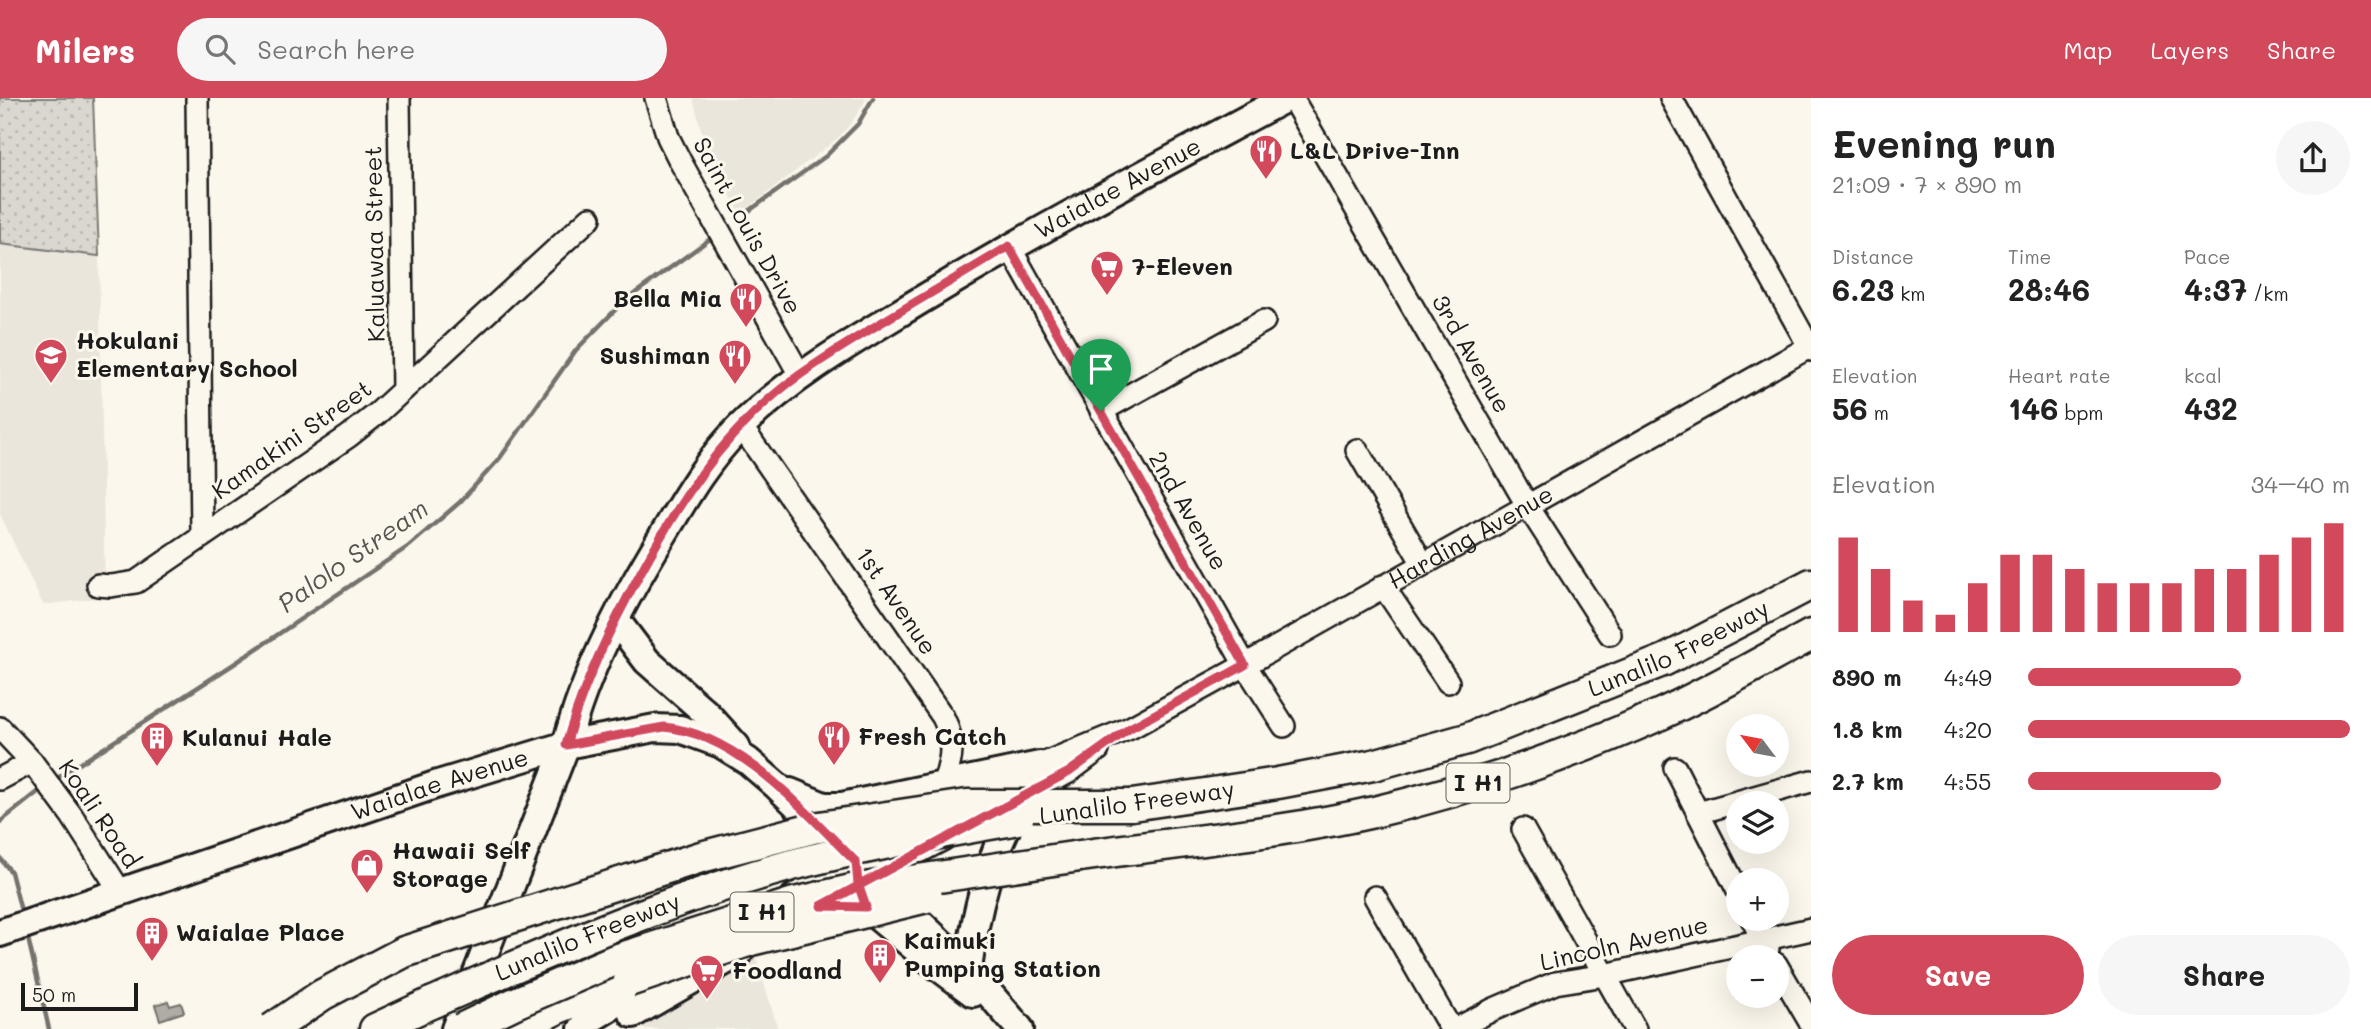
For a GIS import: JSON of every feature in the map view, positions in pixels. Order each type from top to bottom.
[{"type":"highway","name":"Lunalilo Freeway","points":[[375,1029],[618,923],[787,867],[905,839],[1020,819],[1278,783],[1373,765],[1467,739],[1665,660],[1772,605],[1811,581]]},
{"type":"highway","name":"Lunalilo Freeway","points":[[463,1015],[513,1004],[615,960],[794,903],[851,890],[1296,826],[1373,812],[1441,794],[1522,769],[1661,714],[1811,635]]},
{"type":"highway","points":[[272,1029],[322,995],[404,952],[738,847],[813,828],[967,805],[1132,804]]},
{"type":"highway","points":[[515,1029],[558,1008],[751,940],[857,912],[970,887],[1080,856]]},
{"type":"main road","name":"Waialae Avenue","points":[[0,933],[439,784],[566,745],[580,697],[645,564],[693,483],[741,426],[800,375],[1009,246],[1286,98]]},
{"type":"main road","points":[[616,620],[647,661],[706,713],[748,761],[777,786],[933,964],[1016,1025]]},
{"type":"main road","points":[[456,1029],[566,745],[655,728],[680,729],[721,744],[748,761]]},
{"type":"main road","points":[[777,786],[824,806],[842,806],[1040,765]]},
{"type":"main road","points":[[968,969],[974,929],[1004,833],[1029,793]]},
{"type":"main road","points":[[606,1029],[863,883]]},
{"type":"main road","points":[[863,883],[968,969],[1016,1025]]},
{"type":"main road","name":"Harding Avenue","points":[[582,1029],[589,1020],[612,1006],[863,883]]},
{"type":"main road","points":[[463,1015],[500,1029]]},
{"type":"street","points":[[197,98],[202,535]]},
{"type":"street","name":"Kaluawaa Street","points":[[399,98],[403,390]]},
{"type":"street","name":"Saint Louis Drive","points":[[656,98],[668,137],[738,268],[800,375]]},
{"type":"street","name":"3rd Avenue","points":[[1292,98],[1527,505],[1610,634]]},
{"type":"street","points":[[1671,98],[1810,347]]},
{"type":"street","name":"Kamakini Street","points":[[98,585],[136,582],[349,436],[403,390],[590,218]]},
{"type":"street","name":"2nd Avenue","points":[[1009,246],[1245,665],[1284,726]]},
{"type":"street","points":[[1101,411],[1264,321]]},
{"type":"street","name":"Harding Avenue","points":[[863,883],[932,822],[1040,765],[1130,728],[1810,347]]},
{"type":"street","name":"1st Avenue","points":[[741,426],[943,717],[951,733],[951,758],[932,822]]},
{"type":"street","points":[[1357,450],[1423,564]]},
{"type":"street","points":[[1384,586],[1448,682]]},
{"type":"street","points":[[0,728],[35,766]]},
{"type":"street","name":"Harding Avenue","points":[[863,883],[1069,772],[1130,728]]},
{"type":"street","name":"Koali Road","points":[[0,779],[35,766],[120,891]]},
{"type":"street","points":[[1675,768],[1726,868]]},
{"type":"street","points":[[1698,813],[1811,781]]},
{"type":"street","points":[[1523,829],[1635,1029]]},
{"type":"street","points":[[1374,897],[1453,1029]]},
{"type":"street","name":"Lincoln Avenue","points":[[1774,945],[1811,929]]},
{"type":"street","name":"Lincoln Avenue","points":[[1453,1029],[1555,983],[1726,955]]},
{"type":"street","points":[[1789,986],[1811,1024]]},
{"type":"shaded area","points":[[0,98],[93,98],[99,256],[0,244]]},
{"type":"shaded area","points":[[693,98],[867,98],[837,139],[740,214],[701,129]]},
{"type":"shaded area","name":"Hokulani Elementary School","points":[[0,244],[99,256],[105,597],[43,605],[0,514]]},
{"type":"shaded area","points":[[756,957],[778,1029],[626,1029]]},
{"type":"water","points":[[168,1001],[170,1006],[181,1003],[184,1012],[160,1020],[155,1005]]},
{"type":"waterway","name":"Palolo Stream","points":[[749,211],[826,156],[858,124],[873,98]]},
{"type":"waterway","name":"Palolo Stream","points":[[53,781],[409,546],[460,502],[500,458],[576,350],[623,302],[710,239]]},
{"type":"waterway","name":"Palolo Stream","points":[[0,822],[43,788]]},
{"type":"waterway","points":[[0,858],[11,872],[22,915]]},
{"type":"waterway","points":[[27,934],[49,1029]]},
{"type":"place","name":"L&L Drive-Inn","points":[[1266,181]]},
{"type":"place","name":"7-Eleven","points":[[1107,297]]},
{"type":"place","name":"Bella Mia","points":[[746,329]]},
{"type":"place","name":"Hokulani Elementary School","points":[[51,385]]},
{"type":"place","name":"Sushiman","points":[[735,386]]},
{"type":"place","name":"Fresh Catch","points":[[834,767]]},
{"type":"place","name":"Kulanui Hale","points":[[157,768]]},
{"type":"place","name":"Hawaii Self Storage","points":[[367,895]]},
{"type":"place","name":"Waialae Place","points":[[152,963]]},
{"type":"place","name":"Kaimuki Pumping Station","points":[[880,985]]},
{"type":"place","name":"Foodland","points":[[707,1001]]},
{"type":"route","points":[[1101,411],[1009,246],[800,375],[741,426],[693,483],[645,564],[616,620],[580,697],[566,745],[664,727],[680,729],[721,744],[748,761],[777,786],[856,862],[858,884],[866,907],[821,906],[858,884],[1069,772],[1130,728],[1245,665],[1101,411]]}]
